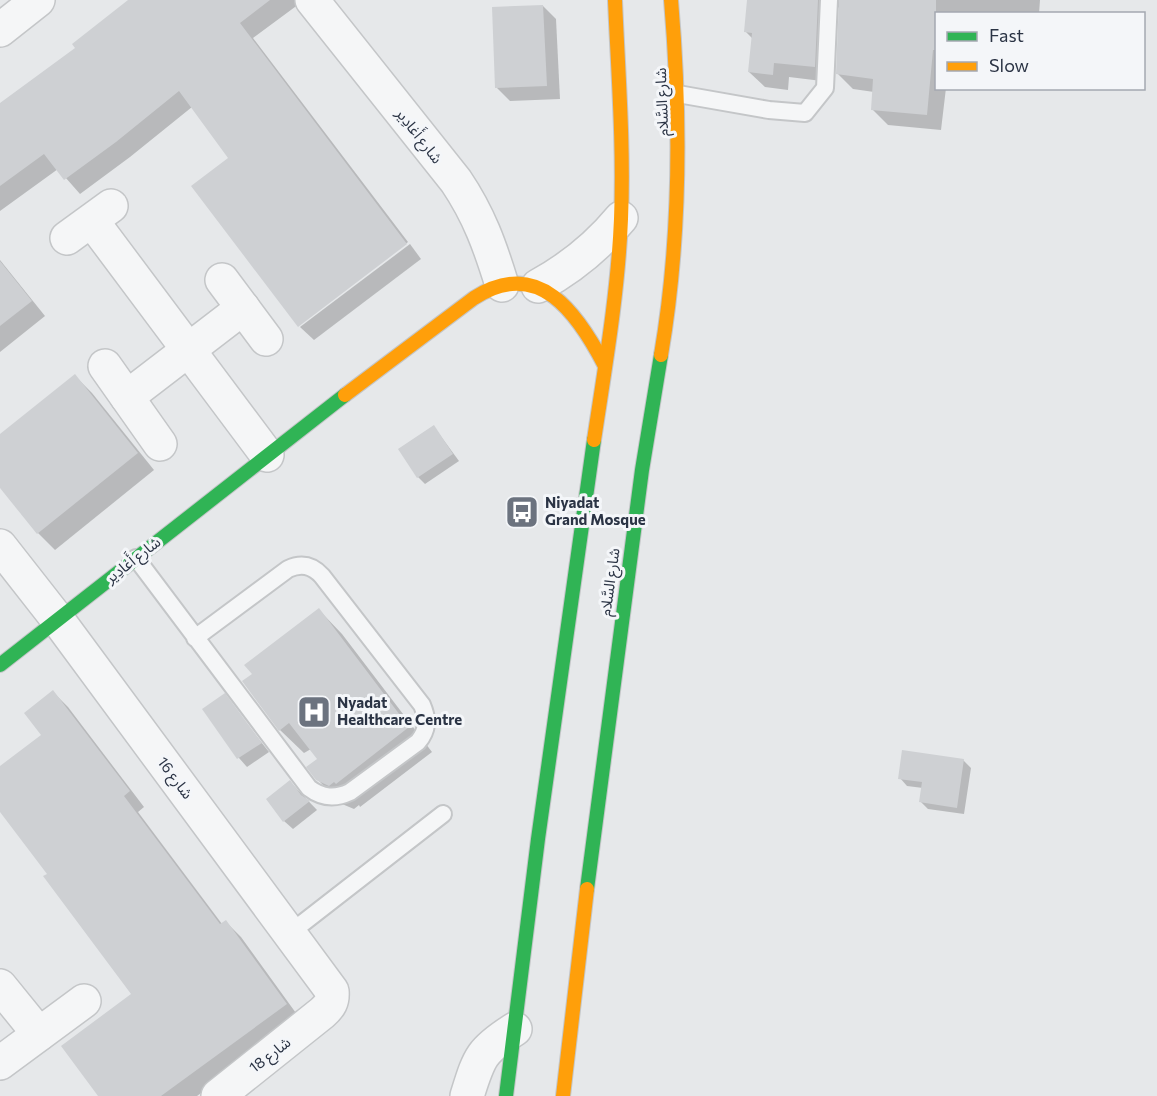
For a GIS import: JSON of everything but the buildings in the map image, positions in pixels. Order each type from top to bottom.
[{"type":"street","points":[[0,30],[38,0]]},
{"type":"street","name":"شارع أَغادِير","points":[[312,0],[456,181],[470,202],[491,248],[502,285]]},
{"type":"street","points":[[506,1096],[538,839],[605,366],[621,218],[615,0]]},
{"type":"street","name":"شارع السَّلام","points":[[563,1096],[578,956],[637,508],[666,326],[676,225],[680,140],[677,62],[671,0]]},
{"type":"street","points":[[538,286],[584,258],[621,218]]},
{"type":"street","points":[[90,222],[267,455]]},
{"type":"street","points":[[222,280],[266,339]]},
{"type":"street","name":"شارع أَغادِير","points":[[0,665],[267,455],[464,305],[489,289],[502,285],[538,286]]},
{"type":"street","points":[[538,286],[556,297],[572,311],[585,327],[605,366]]},
{"type":"street","points":[[127,397],[243,308]]},
{"type":"street","points":[[105,366],[160,444]]},
{"type":"street","name":"شارع 16","points":[[0,546],[332,991],[333,997],[329,1006],[322,1013]]},
{"type":"street","points":[[0,986],[39,1034]]},
{"type":"street","points":[[0,1063],[84,1001]]},
{"type":"street","name":"شارع 18","points":[[218,1096],[322,1013]]},
{"type":"street","points":[[467,1096],[483,1052],[515,1029]]},
{"type":"lane","points":[[678,94],[769,110],[805,113],[825,88],[830,0]]},
{"type":"lane","points":[[136,558],[195,638],[309,788],[323,796],[341,796],[350,792],[423,736],[427,721],[422,705],[322,576],[309,566],[300,565],[288,569],[195,638]]},
{"type":"lane","points":[[290,933],[443,814]]},
{"type":"traffic: fast","points":[[587,889],[642,470],[661,355]]},
{"type":"traffic: fast","points":[[0,665],[345,395]]},
{"type":"traffic: fast","points":[[506,1096],[538,839],[594,440]]},
{"type":"traffic: slow","points":[[594,440],[614,302],[621,219],[621,137],[615,0]]},
{"type":"traffic: slow","points":[[661,355],[668,311],[676,222],[678,133],[671,0]]},
{"type":"traffic: slow","points":[[345,395],[474,298],[497,287],[518,284],[537,287],[554,297],[569,311],[605,366]]},
{"type":"traffic: slow","points":[[563,1096],[587,889]]},
{"type":"place","name":"Niyadat Grand Mosque","points":[[522,512]]},
{"type":"place","name":"Nyadat Healthcare Centre","points":[[314,712]]}]
